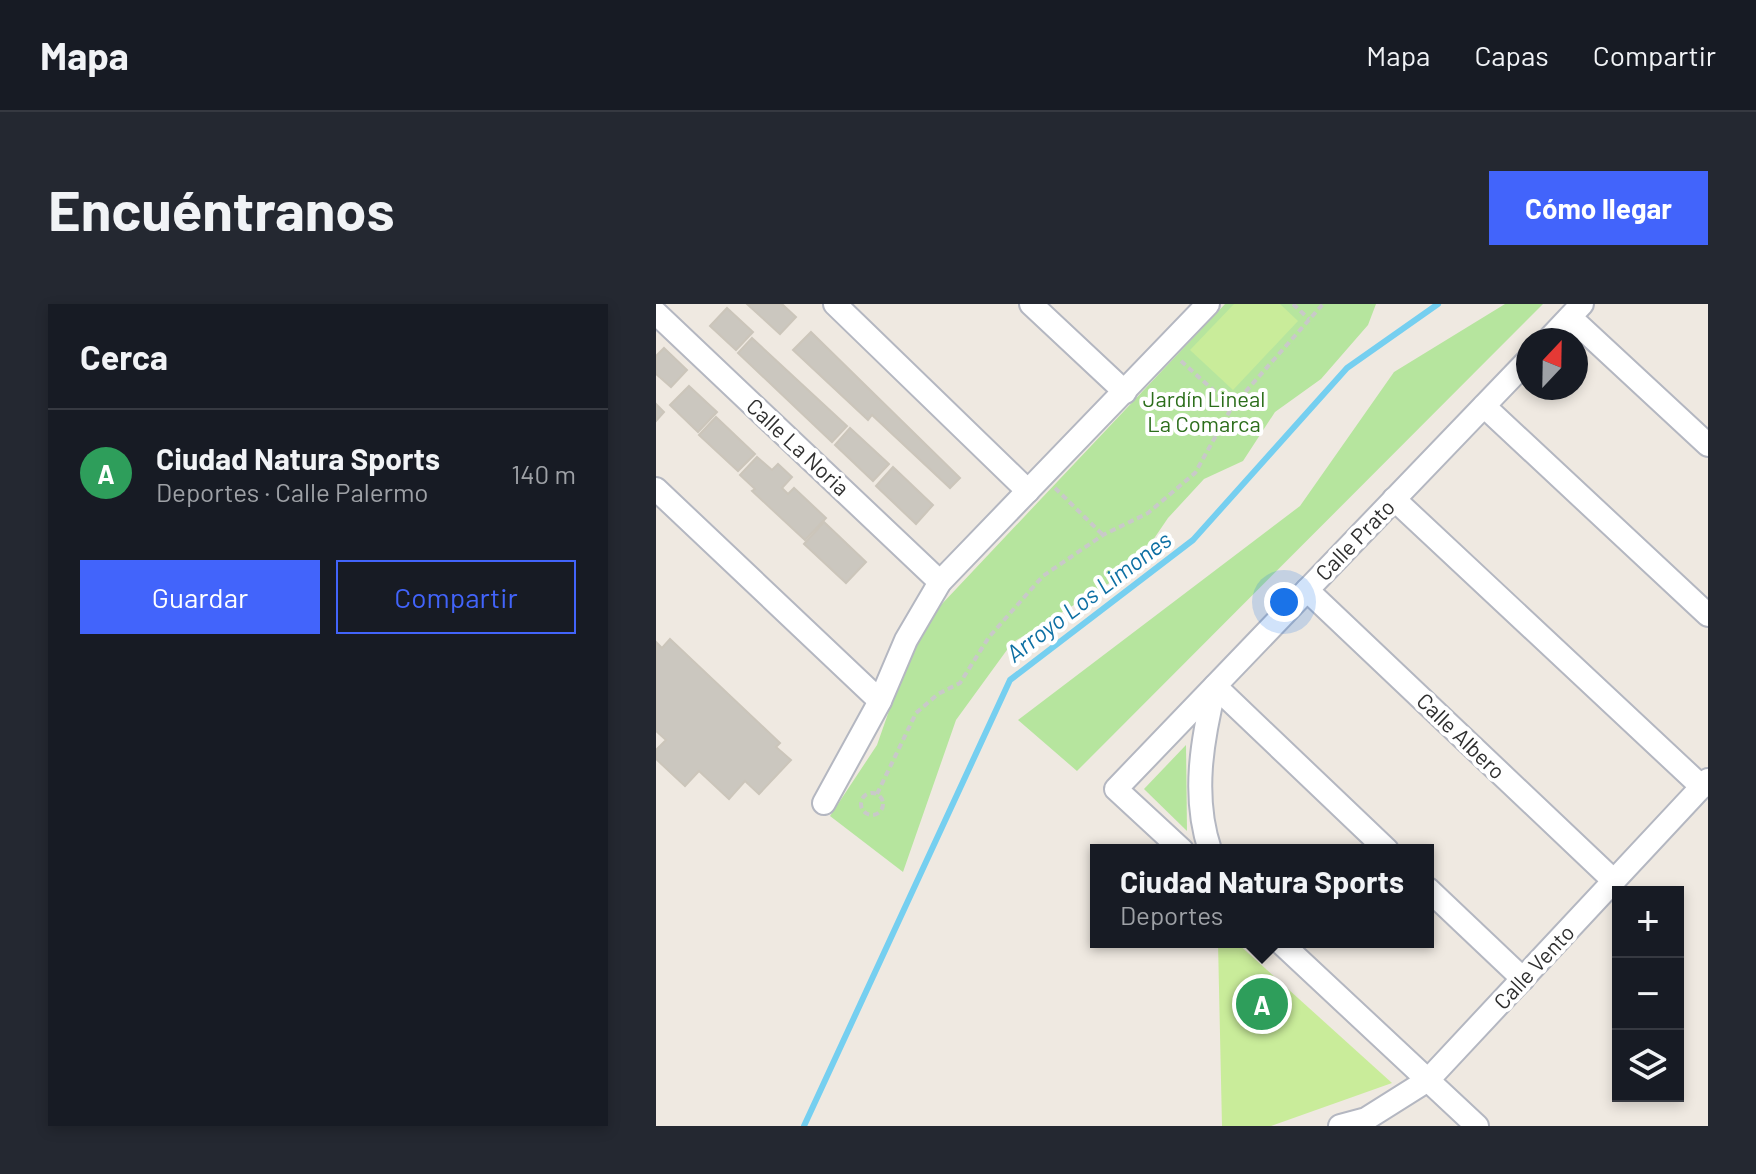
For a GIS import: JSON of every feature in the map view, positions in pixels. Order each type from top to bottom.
[{"type":"street","points":[[835,304],[1028,491]]},
{"type":"street","points":[[1031,304],[1125,392]]},
{"type":"street","points":[[824,803],[880,701],[906,640],[940,582],[1208,304]]},
{"type":"street","points":[[1559,328],[1576,310],[1708,445]]},
{"type":"street","name":"Calle La Noria","points":[[656,313],[940,582]]},
{"type":"street","name":"Calle Prato","points":[[1176,844],[1116,789],[1516,373]]},
{"type":"street","points":[[1484,406],[1708,615]]},
{"type":"street","points":[[656,489],[880,701]]},
{"type":"street","points":[[1394,499],[1705,784]]},
{"type":"street","name":"Calle Albero","points":[[1307,590],[1614,881]]},
{"type":"street","points":[[1209,844],[1200,790],[1203,737],[1215,686]]},
{"type":"street","points":[[1215,686],[1381,844]]},
{"type":"street","name":"Calle Vento","points":[[1340,1126],[1366,1119],[1428,1080],[1705,784]]},
{"type":"street","points":[[1434,895],[1523,979]]},
{"type":"street","points":[[1286,948],[1477,1126]]},
{"type":"path","points":[[1293,304],[1309,319]]},
{"type":"path","points":[[877,794],[882,799],[882,809],[873,815],[866,813],[861,808],[862,798],[877,794],[916,713],[938,694],[960,683],[989,637],[1043,576],[1103,535],[1148,513],[1195,473],[1232,407],[1323,304]]},
{"type":"path","points":[[1173,354],[1232,407]]},
{"type":"path","points":[[1050,484],[1103,535]]},
{"type":"green space","name":"Jardín Lineal La Comarca","points":[[1225,304],[1376,304],[1368,325],[1321,379],[1275,412],[1243,461],[1204,479],[1168,518],[1134,568],[1012,643],[956,720],[903,872],[830,816],[877,745],[911,648],[940,606]]},
{"type":"green space","points":[[1234,304],[1280,304],[1298,321],[1233,390],[1190,350]]},
{"type":"green space","points":[[1505,304],[1543,304],[1077,771],[1018,720],[1300,506],[1394,372]]},
{"type":"green space","points":[[1186,745],[1187,831],[1144,789]]},
{"type":"green space","points":[[1218,948],[1243,948],[1392,1083],[1271,1126],[1222,1126]]},
{"type":"building","points":[[747,304],[782,304],[796,317],[780,334]]},
{"type":"building","points":[[727,308],[753,332],[736,350],[710,326]]},
{"type":"building","points":[[811,332],[960,478],[950,488],[872,415],[868,420],[793,350]]},
{"type":"building","points":[[752,338],[847,426],[832,442],[738,353]]},
{"type":"building","points":[[664,348],[687,370],[671,387],[656,374],[656,356]]},
{"type":"building","points":[[689,386],[717,412],[698,432],[670,405]]},
{"type":"building","points":[[656,404],[664,412],[656,421]]},
{"type":"building","points":[[716,417],[755,454],[738,471],[699,435]]},
{"type":"building","points":[[850,428],[889,464],[873,481],[835,445]]},
{"type":"building","points":[[757,457],[772,470],[778,464],[792,477],[782,488],[788,494],[794,488],[826,518],[805,540],[752,491],[755,489],[740,475]]},
{"type":"building","points":[[893,467],[933,505],[916,524],[876,486]]},
{"type":"building","points":[[824,522],[866,562],[846,583],[804,544]]},
{"type":"building","points":[[670,639],[780,743],[776,747],[791,760],[759,794],[745,781],[729,799],[699,771],[685,786],[656,759],[656,750],[666,740],[656,731],[656,642],[662,648]]},
{"type":"waterway","name":"Arroyo Los Limones","points":[[804,1126],[1010,680],[1193,540],[1347,368],[1438,304]]},
{"type":"place","name":"Ciudad Natura Sports","points":[[1262,1004]]}]
